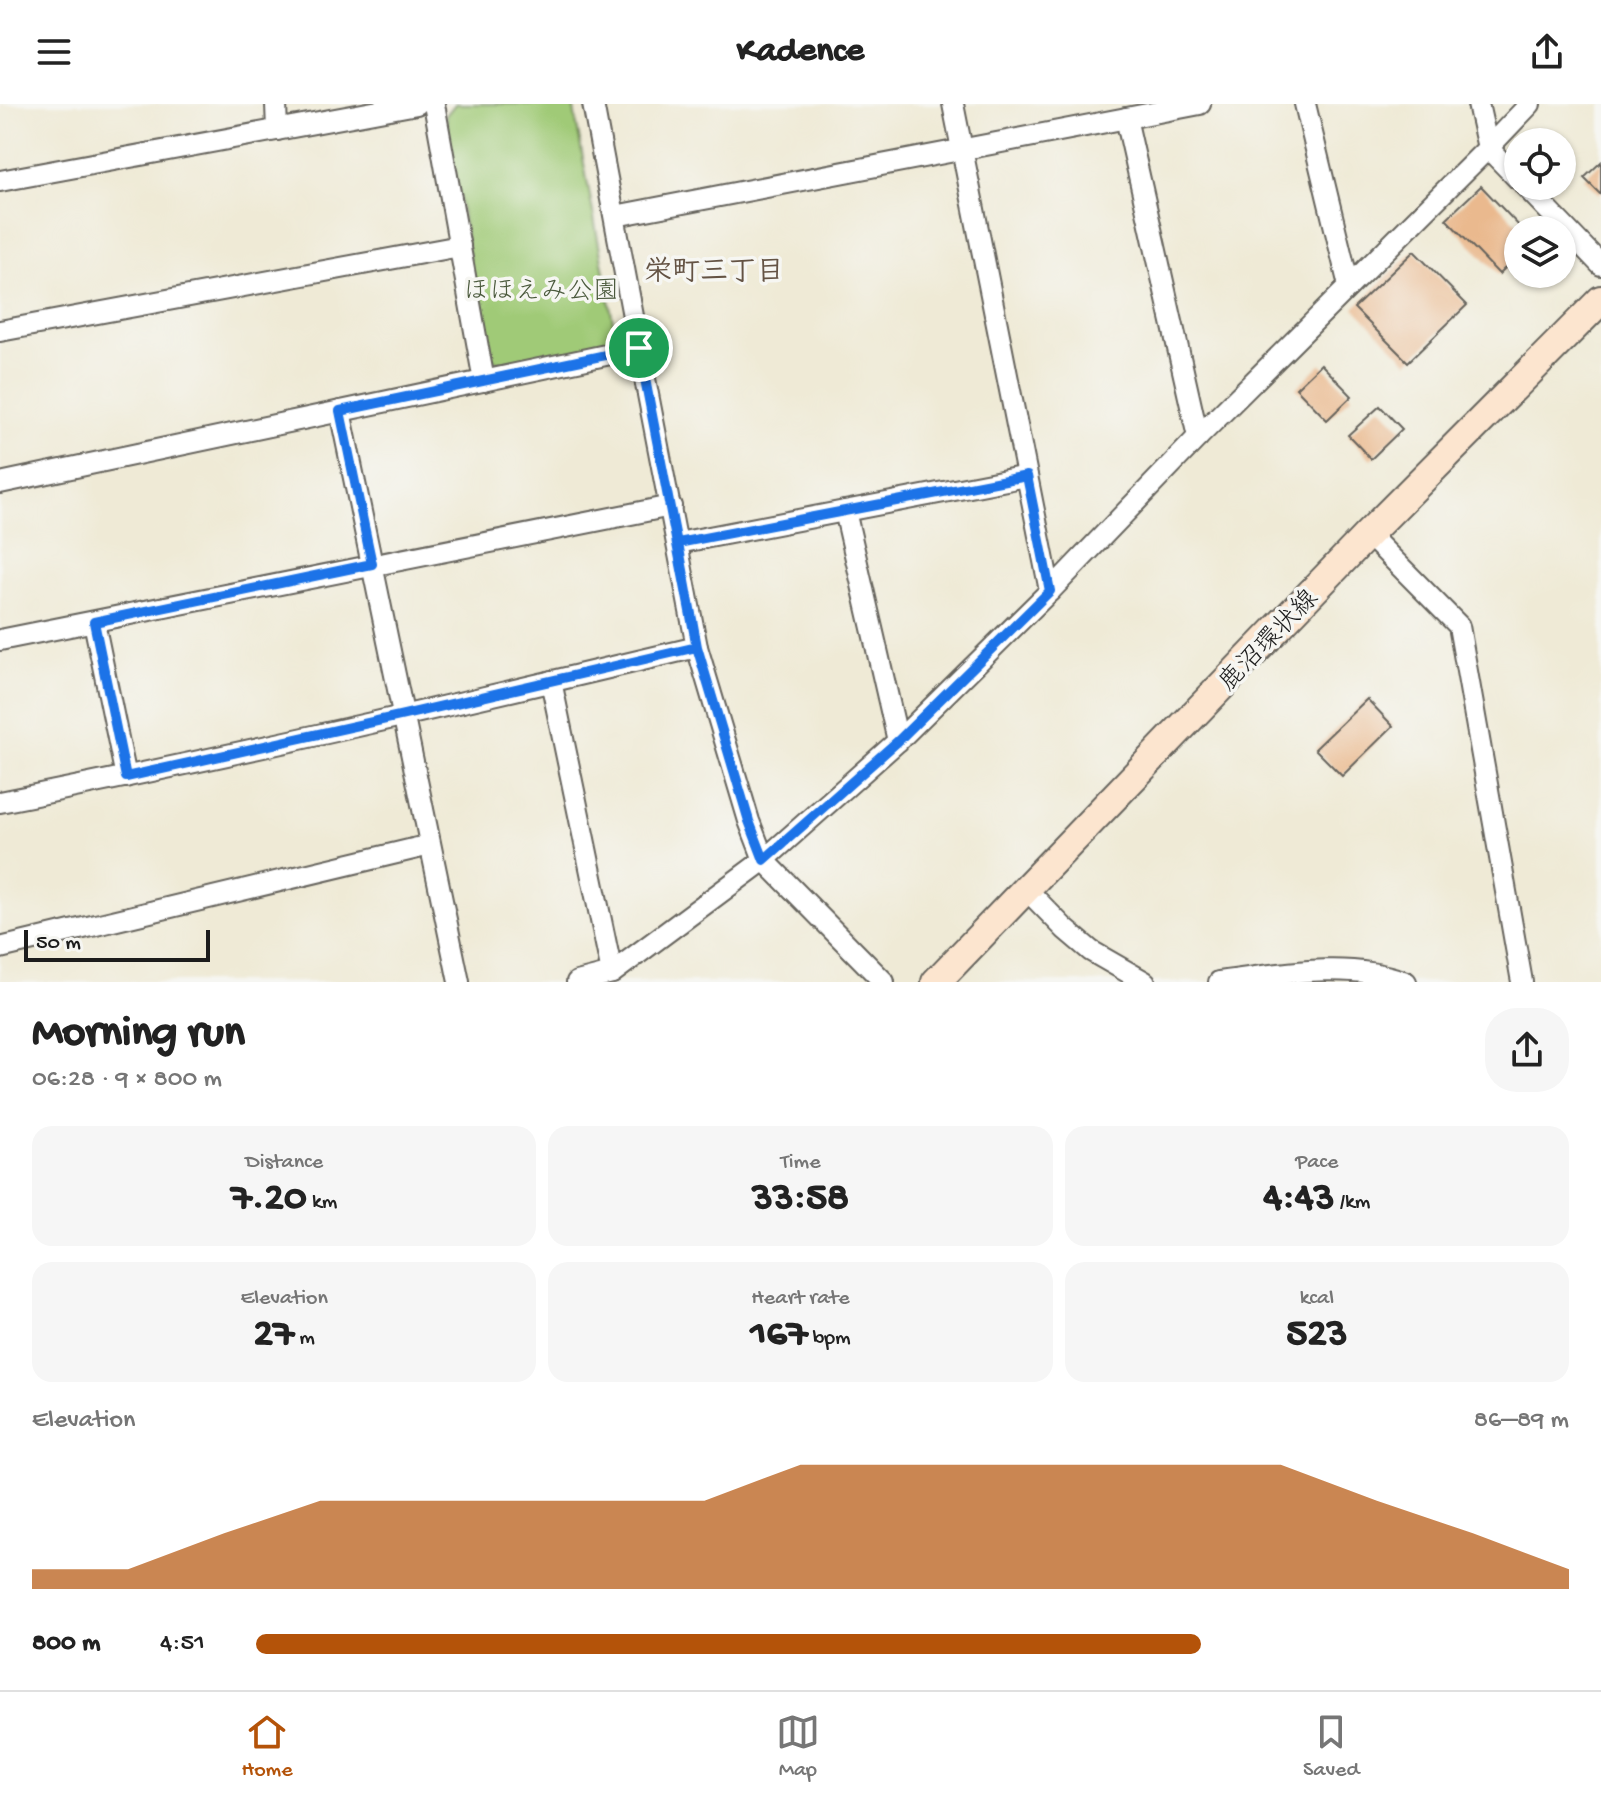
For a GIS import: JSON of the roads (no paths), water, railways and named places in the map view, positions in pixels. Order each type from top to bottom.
[{"type":"main road","name":"鹿沼環状線","points":[[936,982],[1368,534],[1601,300]]},
{"type":"street","points":[[276,104],[277,130]]},
{"type":"street","points":[[0,181],[417,104]]},
{"type":"street","points":[[434,104],[484,381]]},
{"type":"street","points":[[593,104],[697,647],[749,821],[764,860],[884,982]]},
{"type":"street","points":[[953,104],[1050,591]]},
{"type":"street","points":[[615,216],[1200,104]]},
{"type":"street","points":[[1305,104],[1349,286]]},
{"type":"street","points":[[1478,104],[1488,148],[1504,165]]},
{"type":"street","points":[[577,982],[612,973],[764,860],[898,741],[1530,104]]},
{"type":"street","points":[[1126,118],[1198,437]]},
{"type":"street","points":[[1538,200],[1601,265]]},
{"type":"street","points":[[0,331],[460,246]]},
{"type":"street","points":[[0,483],[639,348]]},
{"type":"street","points":[[340,411],[459,982]]},
{"type":"street","points":[[678,543],[1027,476]]},
{"type":"street","points":[[0,640],[671,506]]},
{"type":"street","points":[[845,511],[898,741]]},
{"type":"street","points":[[1368,534],[1459,626],[1522,982]]},
{"type":"street","points":[[94,622],[126,777]]},
{"type":"street","points":[[0,802],[126,777],[697,647]]},
{"type":"street","points":[[551,681],[612,973]]},
{"type":"street","points":[[0,948],[430,845]]},
{"type":"street","points":[[1027,890],[1091,951],[1145,982]]},
{"type":"street","points":[[1219,982],[1319,971],[1368,973],[1406,982]]},
{"type":"district","name":"栄町三丁目","points":[[714,269]]},
{"type":"park label","name":"ほほえみ公園","points":[[541,289]]}]
